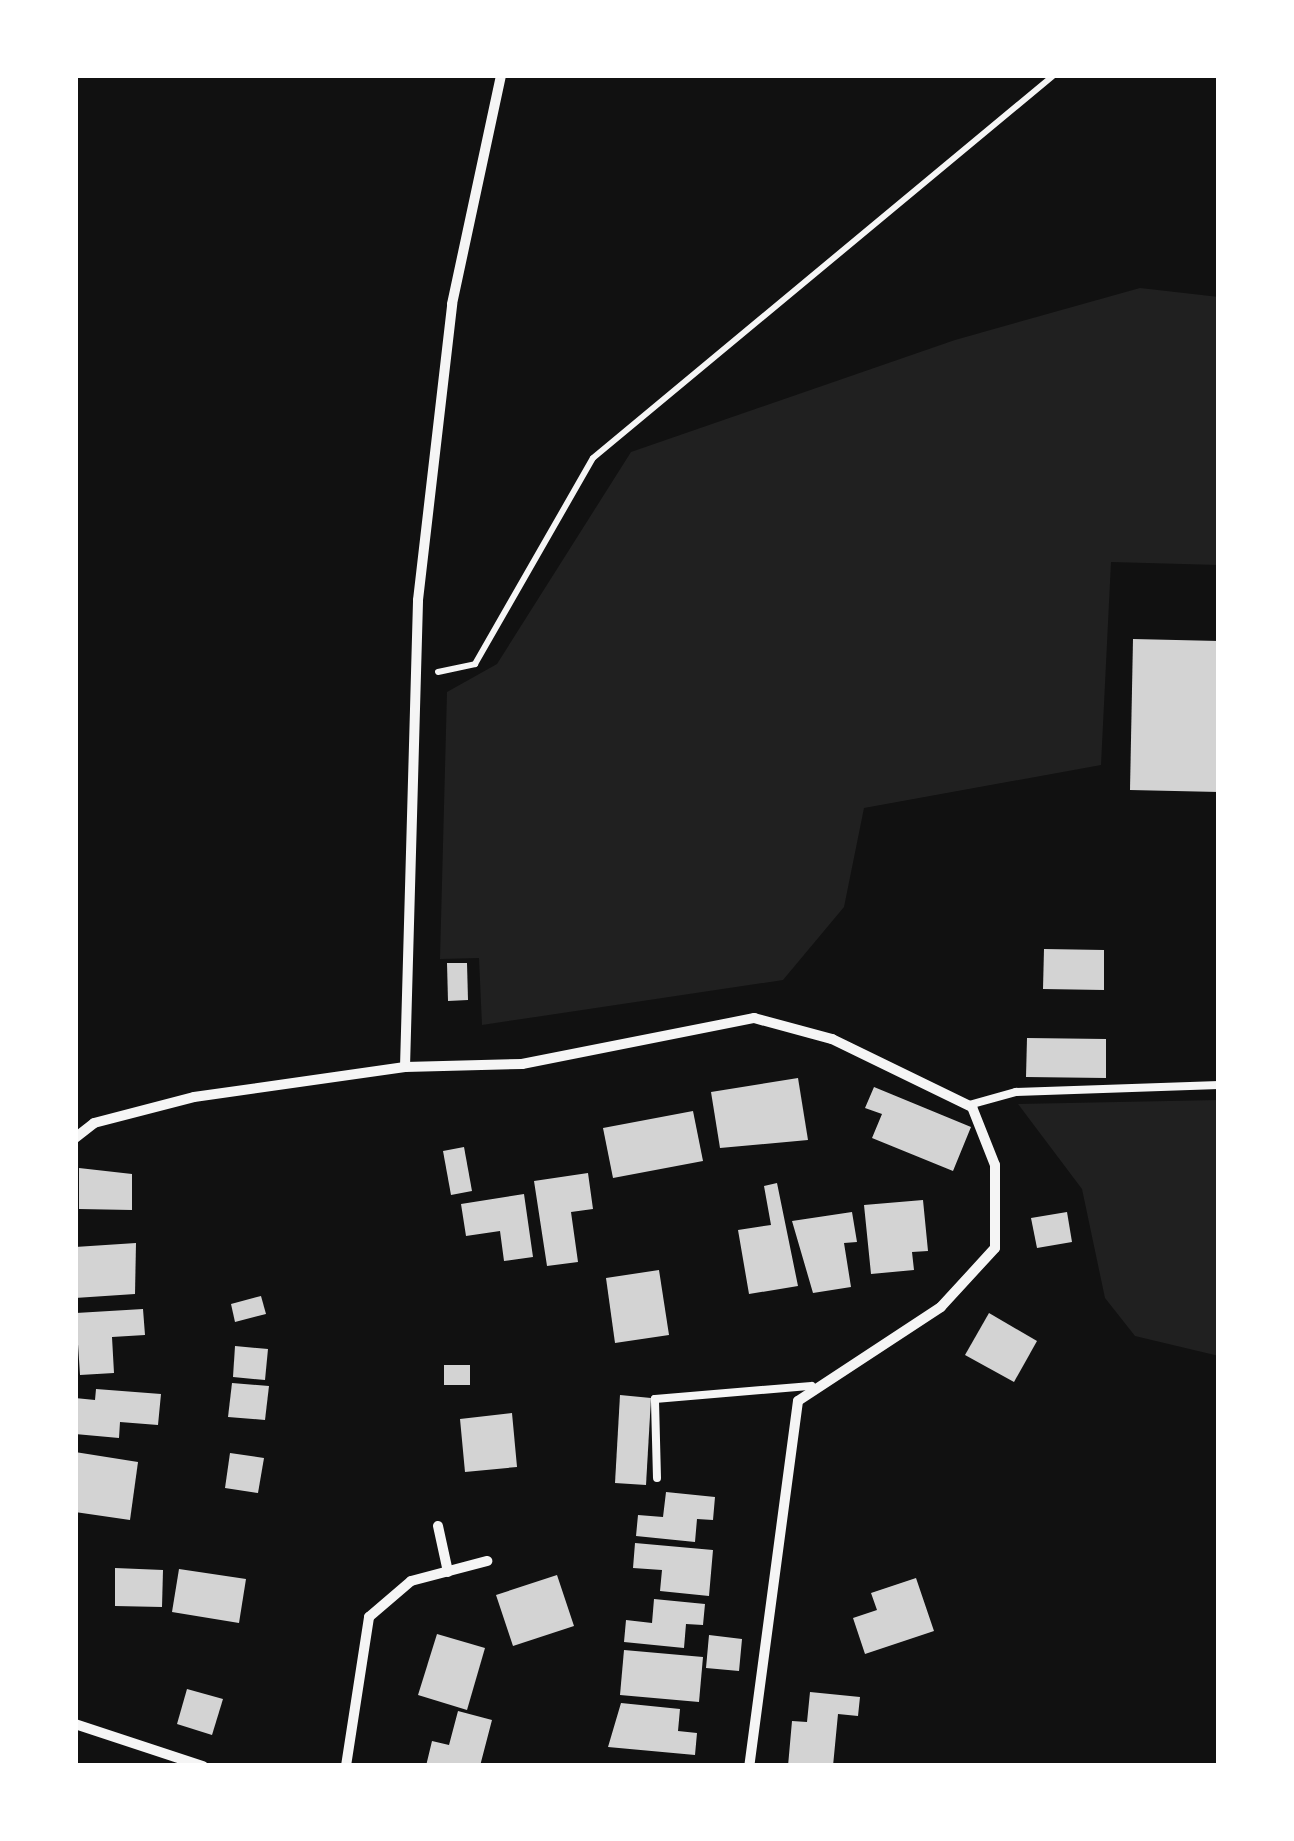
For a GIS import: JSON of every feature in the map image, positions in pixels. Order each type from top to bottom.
[{"type":"street","points":[[406,1067],[420,581],[452,304],[500,75]]},
{"type":"street","points":[[75,1138],[146,1108],[406,1067],[522,1064],[754,1018],[832,1039],[969,1105],[986,1126],[995,1165],[995,1248],[942,1308],[811,1386],[792,1424],[749,1766]]},
{"type":"street","points":[[438,1526],[448,1572]]},
{"type":"street","points":[[346,1766],[369,1617],[386,1595],[487,1561]]},
{"type":"street","points":[[75,1724],[203,1766]]},
{"type":"lane","points":[[969,1105],[1016,1092],[1219,1085]]},
{"type":"lane","points":[[657,1478],[655,1399],[811,1386]]},
{"type":"path","points":[[443,671],[475,664],[593,458],[1054,75]]},
{"type":"shaded area","points":[[1140,288],[1219,297],[1219,565],[1111,562],[1101,765],[864,808],[844,907],[783,980],[482,1025],[479,958],[440,959],[447,692],[497,664],[631,452],[955,340]]},
{"type":"shaded area","points":[[1219,1100],[1219,1356],[1135,1336],[1105,1298],[1082,1189],[1018,1104]]},
{"type":"building","points":[[1133,639],[1219,641],[1219,792],[1130,790]]},
{"type":"building","points":[[1044,949],[1104,950],[1104,990],[1043,989]]},
{"type":"building","points":[[447,963],[467,963],[468,1000],[448,1001]]},
{"type":"building","points":[[1027,1038],[1106,1039],[1106,1078],[1026,1077]]},
{"type":"building","points":[[798,1078],[808,1140],[720,1148],[711,1092]]},
{"type":"building","points":[[874,1087],[971,1127],[953,1171],[872,1138],[882,1114],[865,1108]]},
{"type":"building","points":[[693,1111],[703,1161],[613,1178],[603,1128]]},
{"type":"building","points":[[464,1147],[472,1191],[451,1195],[443,1151]]},
{"type":"building","points":[[79,1168],[132,1174],[132,1210],[79,1209]]},
{"type":"building","points":[[588,1173],[593,1209],[571,1212],[578,1262],[547,1266],[534,1181]]},
{"type":"building","points":[[777,1183],[798,1286],[749,1294],[738,1230],[771,1225],[764,1186]]},
{"type":"building","points":[[524,1194],[533,1257],[504,1261],[500,1231],[466,1236],[461,1204]]},
{"type":"building","points":[[923,1200],[928,1251],[912,1252],[914,1270],[871,1274],[864,1205]]},
{"type":"building","points":[[852,1212],[857,1242],[844,1243],[851,1287],[813,1293],[792,1221]]},
{"type":"building","points":[[1067,1212],[1072,1242],[1037,1248],[1031,1218]]},
{"type":"building","points":[[136,1243],[135,1294],[75,1298],[75,1247]]},
{"type":"building","points":[[659,1270],[669,1335],[615,1343],[606,1278]]},
{"type":"building","points":[[261,1296],[266,1314],[235,1322],[231,1304]]},
{"type":"building","points":[[143,1309],[145,1335],[112,1337],[114,1373],[80,1375],[76,1313]]},
{"type":"building","points":[[989,1313],[1037,1341],[1014,1382],[965,1355]]},
{"type":"building","points":[[235,1346],[268,1349],[265,1380],[233,1377]]},
{"type":"building","points":[[444,1365],[470,1365],[470,1385],[444,1385]]},
{"type":"building","points":[[232,1383],[269,1386],[265,1420],[228,1417]]},
{"type":"building","points":[[96,1389],[161,1394],[158,1425],[120,1422],[119,1438],[75,1434],[75,1398],[95,1400]]},
{"type":"building","points":[[620,1395],[651,1398],[646,1485],[615,1483]]},
{"type":"building","points":[[512,1413],[517,1467],[465,1472],[460,1419]]},
{"type":"building","points":[[75,1452],[138,1462],[130,1520],[75,1512]]},
{"type":"building","points":[[230,1453],[264,1458],[258,1493],[225,1488]]},
{"type":"building","points":[[666,1492],[715,1497],[713,1520],[697,1519],[695,1542],[636,1536],[638,1515],[663,1517]]},
{"type":"building","points":[[635,1543],[713,1550],[709,1596],[660,1591],[662,1570],[633,1568]]},
{"type":"building","points":[[115,1568],[163,1570],[162,1607],[115,1606]]},
{"type":"building","points":[[179,1569],[246,1579],[239,1623],[172,1612]]},
{"type":"building","points":[[557,1575],[574,1626],[513,1646],[496,1595]]},
{"type":"building","points":[[916,1578],[934,1631],[865,1654],[853,1618],[877,1610],[871,1593]]},
{"type":"building","points":[[654,1599],[705,1604],[703,1625],[686,1624],[684,1648],[624,1642],[626,1620],[652,1623]]},
{"type":"building","points":[[437,1634],[485,1648],[467,1710],[418,1695]]},
{"type":"building","points":[[709,1635],[742,1639],[739,1671],[706,1668]]},
{"type":"building","points":[[624,1650],[703,1657],[699,1702],[620,1695]]},
{"type":"building","points":[[187,1689],[223,1699],[212,1735],[177,1724]]},
{"type":"building","points":[[810,1692],[860,1697],[858,1716],[838,1714],[833,1766],[788,1766],[792,1721],[807,1722]]},
{"type":"building","points":[[621,1703],[680,1709],[678,1731],[697,1733],[695,1755],[608,1747]]},
{"type":"building","points":[[458,1711],[492,1720],[480,1766],[426,1766],[432,1741],[449,1745]]}]
